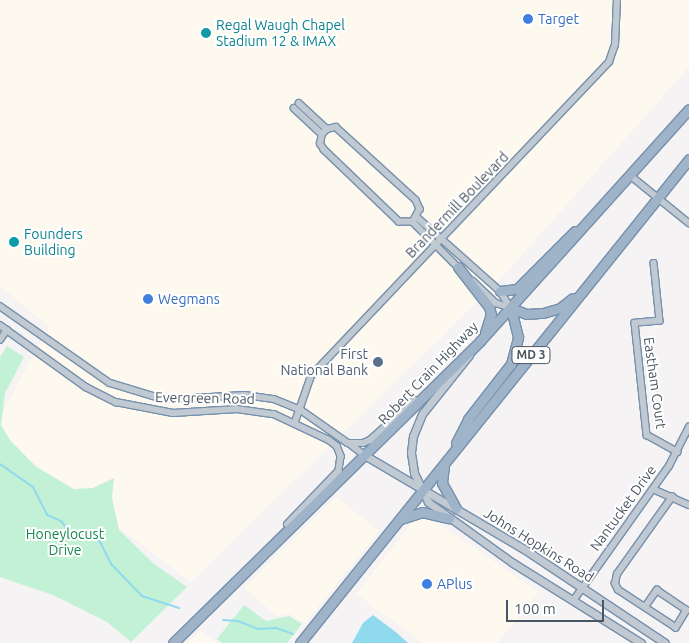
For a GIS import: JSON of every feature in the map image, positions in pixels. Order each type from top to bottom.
[{"type":"highway","name":"Robert Crain Highway","points":[[173,643],[366,456],[480,341],[631,176],[689,109]]},
{"type":"highway","name":"MD 3","points":[[300,643],[689,159]]},
{"type":"highway","points":[[500,291],[517,289],[565,239],[607,202]]},
{"type":"highway","points":[[458,267],[491,314],[480,341]]},
{"type":"highway","points":[[511,308],[527,314],[543,313],[560,308],[584,290]]},
{"type":"highway","points":[[456,508],[442,482],[446,462],[468,420],[511,364],[518,338],[511,308]]},
{"type":"highway","points":[[400,519],[422,512],[449,518]]},
{"type":"street","name":"Brandermill Boulevard","points":[[295,422],[301,410],[311,376],[609,62],[615,45],[617,0]]},
{"type":"street","points":[[299,103],[327,129],[342,130],[416,200],[420,209],[415,219],[408,224],[399,222],[331,157],[320,144],[322,134],[327,129]]},
{"type":"street","points":[[294,108],[322,134]]},
{"type":"street","points":[[631,176],[689,223]]},
{"type":"street","points":[[415,219],[443,238],[500,291],[511,308]]},
{"type":"street","points":[[415,219],[435,246],[496,302],[511,308]]},
{"type":"street","name":"Eastham Court","points":[[654,263],[660,321],[635,323],[647,435],[678,452]]},
{"type":"street","name":"Evergreen Road","points":[[0,306],[86,369],[132,391],[175,399],[245,395],[274,399],[301,410],[366,456]]},
{"type":"street","name":"Evergreen Road","points":[[0,325],[86,387],[116,402],[173,413],[255,411],[295,422],[337,446],[342,463],[339,471],[304,506],[256,562]]},
{"type":"street","points":[[0,340],[7,330]]},
{"type":"street","name":"Johns Hopkins Road","points":[[480,341],[422,414],[413,436],[411,454],[414,473],[428,502],[572,601],[641,643]]},
{"type":"street","points":[[348,443],[363,443],[370,440],[458,363]]},
{"type":"street","name":"Nantucket Drive","points":[[572,601],[678,452],[689,427]]},
{"type":"street","name":"Johns Hopkins Road","points":[[366,456],[456,508],[582,587],[664,643]]},
{"type":"street","points":[[653,489],[689,505]]},
{"type":"street","points":[[645,607],[657,590],[688,610],[676,628],[618,590],[615,579],[672,498]]},
{"type":"shaded area","points":[[0,0],[689,0],[689,67],[503,276],[191,582],[0,437],[0,417],[49,327],[0,286]]},
{"type":"shaded area","points":[[336,497],[379,531],[305,623],[290,614],[277,616],[244,588]]},
{"type":"shaded area","points":[[427,516],[539,592],[497,643],[423,643],[356,594],[415,519]]},
{"type":"shaded area","points":[[201,630],[216,643],[187,643]]},
{"type":"green space","name":"Honeylocust Drive","points":[[7,346],[24,357],[5,393],[1,425],[10,440],[36,467],[74,489],[93,488],[114,478],[112,498],[119,530],[154,564],[187,587],[131,642],[107,622],[53,595],[0,577],[0,357]]},
{"type":"green space","points":[[244,605],[266,621],[289,616],[302,624],[287,643],[222,643],[217,639]]},
{"type":"water","points":[[373,615],[408,643],[352,643],[363,623]]},
{"type":"waterway","points":[[0,464],[33,487],[47,515],[61,521],[75,538],[99,540],[111,564],[142,596],[179,608]]},
{"type":"waterway","points":[[223,620],[238,621],[258,629],[276,628],[293,634]]},
{"type":"place","name":"Target","points":[[528,19]]},
{"type":"place","name":"Regal Waugh Chapel Stadium 12 & IMAX","points":[[206,33]]},
{"type":"place","name":"Founders Building","points":[[14,242]]},
{"type":"place","name":"Wegmans","points":[[148,299]]},
{"type":"place","name":"First National Bank","points":[[378,362]]},
{"type":"place","name":"APlus","points":[[427,584]]}]
